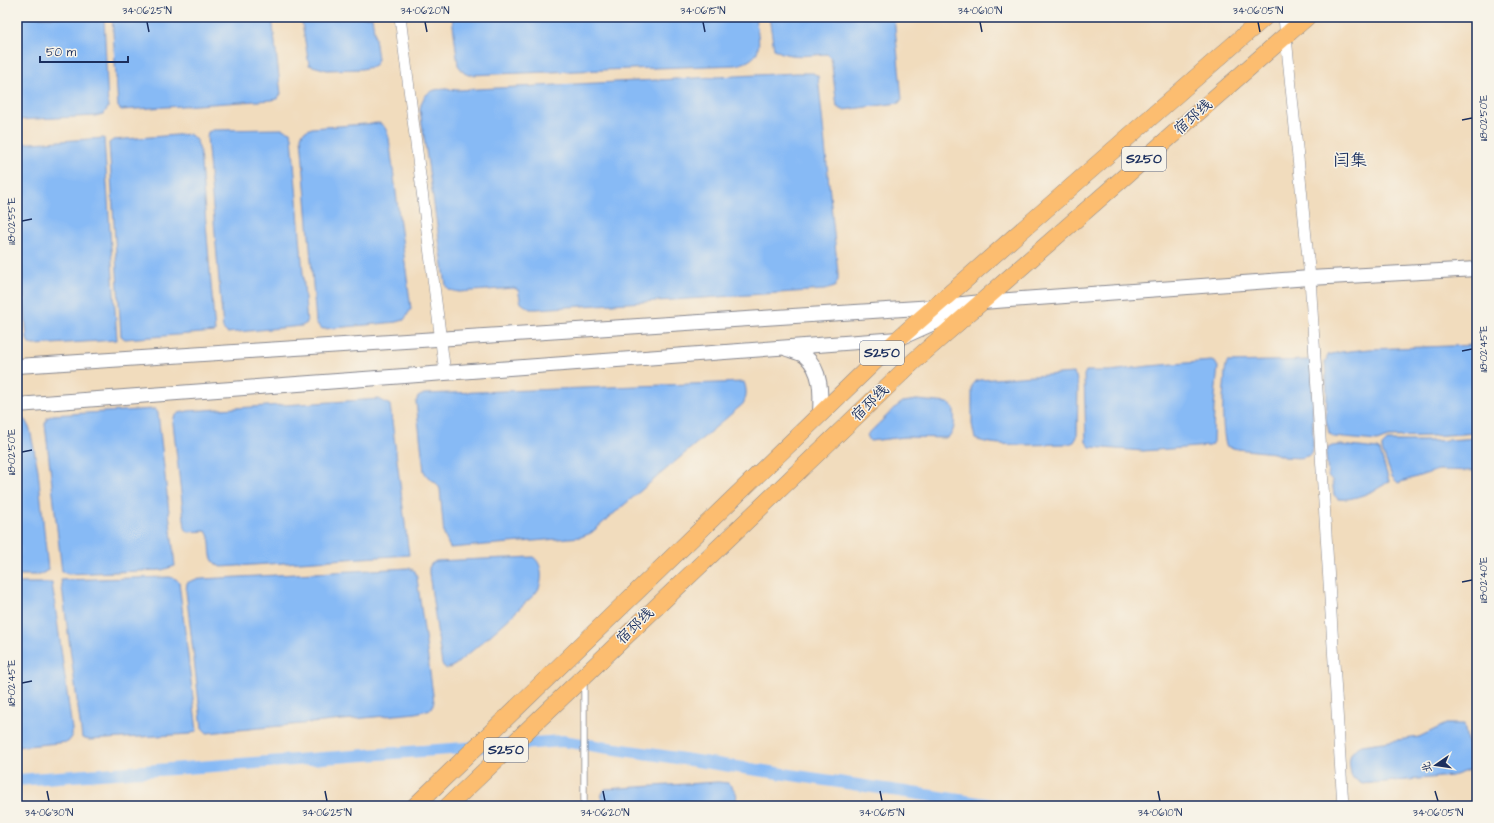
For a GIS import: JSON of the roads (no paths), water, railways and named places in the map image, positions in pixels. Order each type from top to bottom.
[{"type":"main road","name":"宿邳线","points":[[415,806],[898,338],[1265,17]]},
{"type":"main road","name":"宿邳线","points":[[448,806],[901,373],[1307,17]]},
{"type":"street","points":[[400,17],[446,373]]},
{"type":"street","points":[[1284,17],[1310,278],[1343,806]]},
{"type":"street","points":[[17,366],[934,307],[982,302],[1310,278],[1477,269]]},
{"type":"street","points":[[17,405],[898,338],[982,302]]},
{"type":"street","points":[[781,347],[804,356],[813,365],[818,376],[821,389],[820,413]]},
{"type":"lane","points":[[584,675],[584,806]]},
{"type":"water","points":[[17,17],[104,17],[108,108],[103,114],[95,116],[17,120]]},
{"type":"water","points":[[112,17],[272,17],[281,94],[277,99],[272,100],[121,110],[118,107]]},
{"type":"water","points":[[301,17],[372,17],[378,59],[376,64],[362,69],[327,70],[309,65]]},
{"type":"water","points":[[452,17],[755,17],[759,41],[756,54],[746,62],[736,65],[469,75],[464,73],[458,65]]},
{"type":"water","points":[[769,17],[894,17],[902,99],[899,103],[843,110],[837,107],[831,58],[827,54],[793,55],[774,49]]},
{"type":"water","points":[[813,73],[818,76],[838,273],[838,280],[835,287],[824,290],[530,309],[521,303],[518,290],[514,288],[459,292],[449,290],[446,286],[420,110],[422,102],[428,93],[438,89],[458,90]]},
{"type":"water","points":[[379,123],[385,127],[389,138],[411,309],[404,320],[397,322],[324,329],[320,328],[316,322],[301,137],[303,132],[312,128]]},
{"type":"water","points":[[282,129],[290,132],[292,137],[307,323],[302,326],[227,333],[223,329],[207,137],[208,132],[213,130]]},
{"type":"water","points":[[189,134],[196,141],[200,151],[215,332],[125,339],[121,336],[109,143],[113,140]]},
{"type":"water","points":[[104,138],[117,340],[34,345],[29,344],[27,339],[17,204],[17,144]]},
{"type":"water","points":[[17,268],[22,347],[17,348]]},
{"type":"water","points":[[1477,345],[1477,433],[1388,437],[1377,441],[1334,437],[1329,433],[1326,420],[1327,393],[1325,363],[1328,355],[1369,349]]},
{"type":"water","points":[[1311,360],[1313,447],[1310,455],[1301,458],[1284,457],[1274,453],[1237,449],[1226,446],[1223,424],[1223,409],[1227,362]]},
{"type":"water","points":[[1211,361],[1215,362],[1218,367],[1214,407],[1213,442],[1210,446],[1143,451],[1090,447],[1086,442],[1084,375],[1086,371],[1111,371]]},
{"type":"water","points":[[1073,373],[1076,376],[1078,387],[1077,437],[1074,442],[1069,444],[1008,445],[984,442],[975,439],[972,424],[972,386],[976,381]]},
{"type":"water","points":[[744,382],[746,393],[743,404],[591,533],[581,537],[450,548],[444,535],[440,489],[424,471],[416,402],[418,397],[424,394]]},
{"type":"water","points":[[379,399],[390,405],[409,555],[221,567],[216,564],[211,556],[209,536],[206,531],[188,532],[185,528],[173,423],[174,417],[179,413],[188,411]]},
{"type":"water","points":[[917,400],[948,403],[954,408],[954,428],[947,438],[905,437],[870,441],[867,435],[897,406],[903,402]]},
{"type":"water","points":[[155,409],[158,413],[175,566],[162,570],[68,574],[62,572],[45,424],[47,418],[53,415]]},
{"type":"water","points":[[25,420],[30,429],[38,470],[48,570],[40,575],[17,575],[17,421]]},
{"type":"water","points":[[1477,438],[1477,471],[1438,470],[1398,483],[1392,477],[1382,450],[1382,446],[1387,441],[1435,441]]},
{"type":"water","points":[[1341,445],[1377,449],[1380,451],[1389,481],[1384,485],[1358,497],[1338,499],[1334,495],[1332,480],[1328,476],[1326,454],[1328,448]]},
{"type":"water","points":[[533,557],[539,563],[541,572],[541,582],[538,590],[498,629],[455,665],[447,669],[442,665],[429,573],[431,564],[436,561]]},
{"type":"water","points":[[409,568],[415,571],[417,578],[434,702],[431,709],[416,713],[207,733],[202,728],[186,591],[187,583],[193,580],[202,579]]},
{"type":"water","points":[[170,577],[179,582],[197,731],[190,734],[89,740],[82,738],[61,580]]},
{"type":"water","points":[[17,583],[52,583],[72,729],[72,737],[68,742],[17,747]]},
{"type":"water","points":[[1446,724],[1464,724],[1472,769],[1452,776],[1362,784],[1352,777],[1349,762],[1351,754],[1362,745],[1419,737]]},
{"type":"water","points":[[718,782],[728,783],[735,791],[737,796],[734,806],[601,806],[602,794],[605,789]]},
{"type":"waterway","points":[[17,780],[562,741],[1000,806]]},
{"type":"district","name":"闫集","points":[[1350,161]]}]
